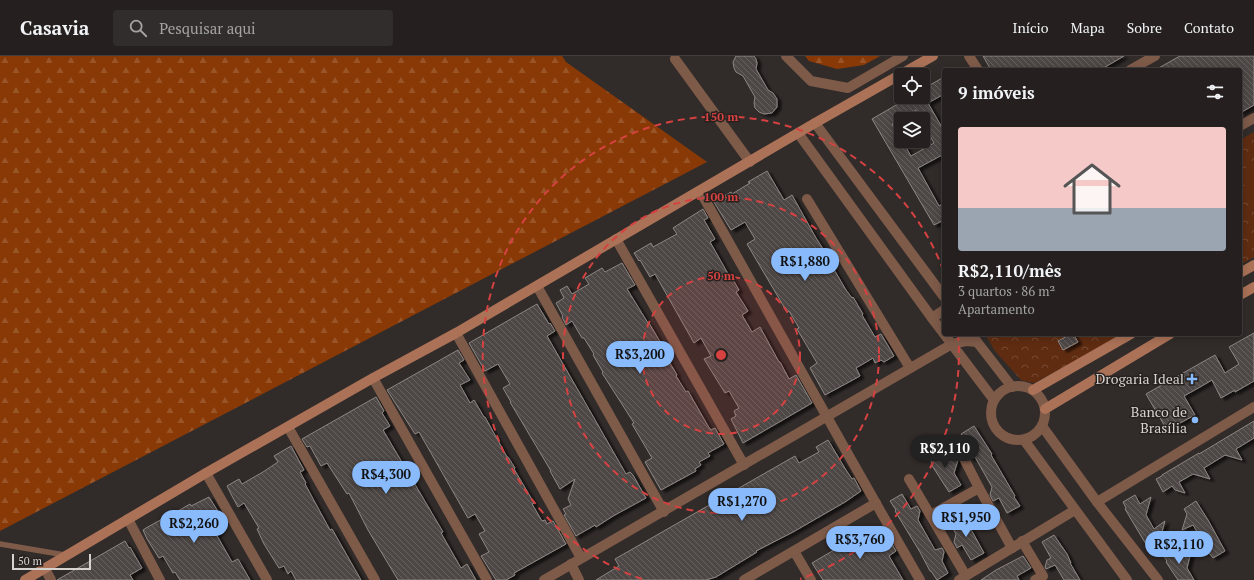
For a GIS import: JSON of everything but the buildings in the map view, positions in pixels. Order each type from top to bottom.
[{"type":"street","points":[[786,56],[794,66],[811,81],[848,88],[903,56]]},
{"type":"street","points":[[25,580],[68,556],[206,473],[373,378],[456,333],[815,123],[933,56]]},
{"type":"street","points":[[969,56],[977,68]]},
{"type":"street","points":[[1134,68],[1155,56]]},
{"type":"street","points":[[676,57],[750,162]]},
{"type":"street","points":[[1242,125],[1254,118]]},
{"type":"street","points":[[815,123],[942,294]]},
{"type":"street","points":[[798,133],[942,331]]},
{"type":"street","points":[[700,191],[920,580]]},
{"type":"street","points":[[807,199],[910,368]]},
{"type":"street","points":[[616,239],[744,464]]},
{"type":"street","points":[[1242,271],[1254,265]]},
{"type":"street","points":[[537,286],[664,512]]},
{"type":"street","points":[[1242,294],[1254,287]]},
{"type":"street","points":[[932,318],[942,311]]},
{"type":"street","points":[[456,333],[581,558]]},
{"type":"street","points":[[946,336],[994,400]]},
{"type":"street","points":[[1033,390],[1128,336]]},
{"type":"street","points":[[1045,409],[1167,336]]},
{"type":"street","points":[[544,580],[664,512],[952,344],[974,338],[1012,387]]},
{"type":"street","points":[[373,378],[487,580]]},
{"type":"street","points":[[1023,386],[1033,390],[1041,398],[1045,409],[1045,417],[1042,426],[1035,435],[1024,440],[1008,438],[996,429],[993,422],[991,415],[994,400],[1002,391],[1012,387],[1023,386]]},
{"type":"street","points":[[1097,502],[1254,407]]},
{"type":"street","points":[[1042,426],[1154,579]]},
{"type":"street","points":[[288,427],[375,580]]},
{"type":"street","points":[[1024,440],[1128,580]]},
{"type":"street","points":[[955,441],[1012,548]]},
{"type":"street","points":[[206,473],[267,580]]},
{"type":"street","points":[[909,479],[931,515],[963,578],[1075,510]]},
{"type":"street","points":[[931,515],[979,488]]},
{"type":"street","points":[[744,580],[876,503]]},
{"type":"street","points":[[128,519],[160,580]]},
{"type":"street","points":[[1022,542],[1042,579]]},
{"type":"street","points":[[794,551],[811,580]]},
{"type":"street","points":[[571,564],[580,580]]},
{"type":"street","points":[[45,569],[51,580]]},
{"type":"lane","points":[[0,544],[68,556]]},
{"type":"green space","points":[[0,56],[562,56],[566,62],[707,162],[0,531]]},
{"type":"green space","points":[[805,56],[880,56],[864,65],[837,69],[809,61]]},
{"type":"green space","points":[[1254,132],[1254,257],[1242,264],[1242,139]]},
{"type":"green space","points":[[1254,163],[1254,203],[1242,181],[1242,170]]},
{"type":"green space","points":[[986,336],[1118,336],[1034,383],[1021,380],[995,351]]},
{"type":"place","name":"Drogaria Ideal","points":[[1192,379]]},
{"type":"place","name":"Banco de Brasília","points":[[1195,420]]}]
